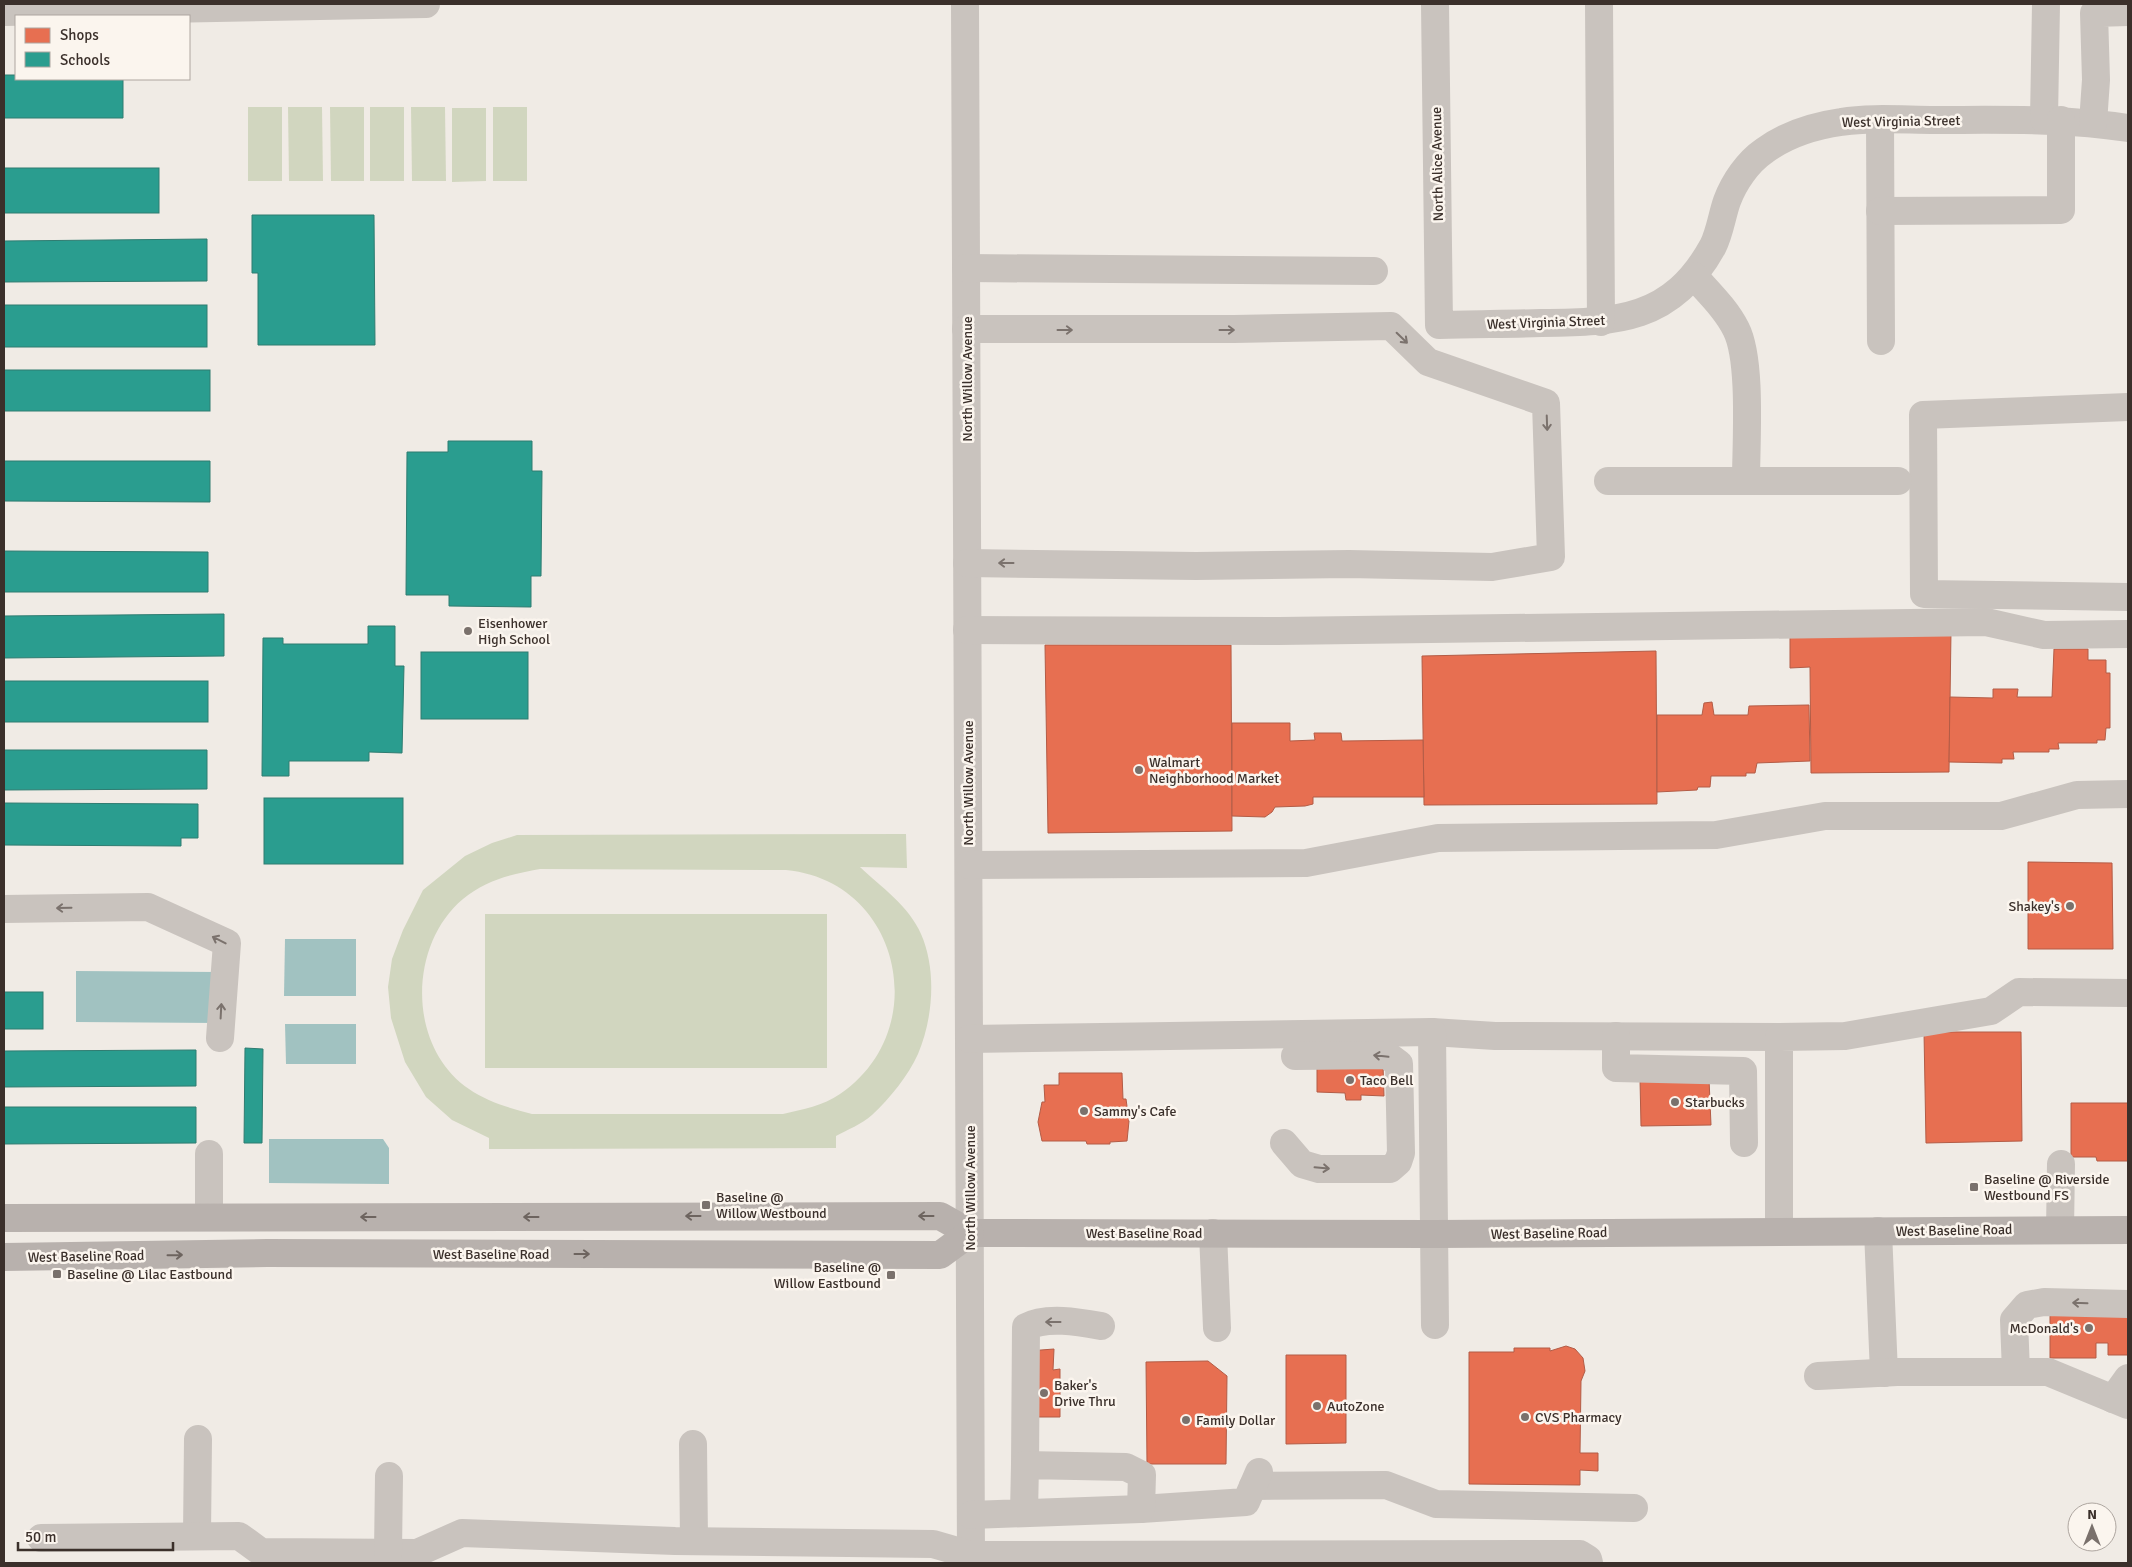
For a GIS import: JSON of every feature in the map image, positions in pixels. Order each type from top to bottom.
[{"type":"main road","name":"West Baseline Road","points":[[4,1218],[940,1216],[970,1233],[1434,1234],[1779,1230],[2128,1230]]},
{"type":"main road","name":"West Baseline Road","points":[[4,1257],[267,1253],[940,1255],[970,1233]]},
{"type":"street","points":[[4,12],[426,4]]},
{"type":"street","name":"North Willow Avenue","points":[[965,4],[971,1559]]},
{"type":"street","name":"North Alice Avenue","points":[[1435,4],[1439,325]]},
{"type":"street","points":[[1599,4],[1601,322]]},
{"type":"street","points":[[1880,211],[2061,210],[2046,4]]},
{"type":"street","points":[[2093,122],[2096,80],[2094,13],[2128,12]]},
{"type":"street","points":[[1880,120],[1881,341]]},
{"type":"street","name":"West Virginia Street","points":[[1439,325],[1601,322],[1635,315],[1650,308],[1678,291],[1694,276],[1715,241],[1727,200],[1741,174],[1762,152],[1798,132],[1842,122],[1880,120],[2053,120],[2093,122],[2128,128]]},
{"type":"street","points":[[966,268],[1374,271]]},
{"type":"street","points":[[1694,276],[1722,308],[1737,330],[1745,353],[1746,481]]},
{"type":"street","points":[[966,330],[1234,330],[1391,326],[1428,362],[1546,403],[1551,557],[1492,567],[1350,564],[1196,566],[967,563]]},
{"type":"street","points":[[2128,407],[1923,415],[1924,594],[2128,597]]},
{"type":"street","points":[[1608,481],[1898,481]]},
{"type":"street","points":[[968,630],[1279,631],[1986,622],[2044,635],[2128,634]]},
{"type":"street","points":[[969,865],[1306,863],[1438,838],[1716,835],[1825,816],[2001,816],[2076,795],[2128,794]]},
{"type":"street","points":[[4,909],[148,907],[227,943],[220,1038]]},
{"type":"street","points":[[970,1039],[1337,1035],[1432,1032],[1495,1036],[1845,1036],[1991,1010],[2019,992],[2128,993]]},
{"type":"street","points":[[1432,1032],[1435,1325]]},
{"type":"street","points":[[1616,1036],[1616,1068],[1743,1071],[1744,1143]]},
{"type":"street","points":[[1779,1230],[1780,1037]]},
{"type":"street","points":[[1284,1142],[1302,1164],[1319,1169],[1390,1169],[1398,1162],[1401,1153],[1399,1064],[1387,1055],[1295,1056]]},
{"type":"street","points":[[209,1154],[209,1218]]},
{"type":"street","points":[[2060,1164],[2060,1230]]},
{"type":"street","points":[[1878,1231],[1884,1372]]},
{"type":"street","points":[[1213,1233],[1216,1328]]},
{"type":"street","points":[[2016,1372],[2014,1320],[2027,1305],[2044,1302],[2128,1304]]},
{"type":"street","points":[[1024,1513],[1026,1328],[1035,1322],[1079,1322],[1101,1326]]},
{"type":"street","points":[[1818,1376],[1884,1372],[2048,1372],[2124,1391]]},
{"type":"street","points":[[197,1536],[198,1439]]},
{"type":"street","points":[[693,1444],[694,1541]]},
{"type":"street","points":[[1025,1465],[1126,1467],[1142,1475],[1141,1509]]},
{"type":"street","points":[[388,1553],[389,1476]]},
{"type":"street","points":[[971,1515],[1141,1509],[1246,1502],[1257,1476],[1386,1485],[1436,1504],[1634,1508]]},
{"type":"street","points":[[41,1538],[239,1536],[261,1552],[417,1553],[462,1533],[694,1541],[933,1544],[971,1559],[1580,1554],[1588,1558],[1589,1563]]},
{"type":"green space","points":[[248,107],[282,107],[282,181],[248,181]]},
{"type":"green space","points":[[288,107],[322,107],[323,181],[289,181]]},
{"type":"green space","points":[[330,107],[364,107],[364,181],[331,181]]},
{"type":"green space","points":[[370,107],[404,107],[404,181],[370,181]]},
{"type":"green space","points":[[411,107],[445,107],[446,181],[412,181]]},
{"type":"green space","points":[[493,107],[527,107],[527,181],[493,181]]},
{"type":"green space","points":[[452,108],[486,108],[486,181],[452,182]]},
{"type":"green space","points":[[906,834],[907,868],[860,867],[902,906],[916,924],[926,948],[931,979],[930,1010],[923,1040],[909,1070],[892,1094],[872,1115],[836,1136],[836,1148],[489,1149],[489,1138],[452,1120],[426,1097],[405,1062],[391,1018],[388,987],[392,959],[403,930],[423,890],[465,856],[492,843],[517,835]],"holes":[[[540,869],[786,870],[825,880],[856,901],[878,929],[891,962],[895,998],[887,1034],[869,1066],[840,1094],[833,1098],[813,1107],[783,1114],[532,1114],[507,1107],[476,1094],[449,1071],[434,1048],[425,1023],[422,996],[424,968],[432,942],[445,919],[463,899],[490,882]]]},
{"type":"green space","points":[[485,914],[827,914],[827,1068],[485,1068]]},
{"type":"water","points":[[285,939],[356,939],[356,996],[284,996]]},
{"type":"water","points":[[76,971],[218,972],[218,1023],[76,1022]]},
{"type":"water","points":[[285,1024],[356,1024],[356,1064],[286,1064]]},
{"type":"water","points":[[269,1139],[383,1139],[389,1148],[389,1184],[269,1183]]},
{"type":"building: Shops","points":[[1790,630],[1951,631],[1949,772],[1811,773],[1810,667],[1790,668]]},
{"type":"building: Shops","name":"Walmart Neighborhood Market","points":[[1045,645],[1231,645],[1232,831],[1048,833]]},
{"type":"building: Shops","points":[[2054,649],[2088,649],[2088,660],[2106,660],[2106,673],[2110,673],[2110,728],[2106,728],[2105,740],[2097,740],[2097,743],[2058,743],[2059,749],[2049,749],[2049,752],[2013,752],[2014,759],[2002,759],[2002,763],[1949,762],[1950,697],[1993,698],[1993,689],[2018,689],[2017,697],[2052,697]]},
{"type":"building: Shops","points":[[1656,651],[1657,804],[1424,805],[1422,656]]},
{"type":"building: Shops","points":[[1712,702],[1714,715],[1748,715],[1749,706],[1809,705],[1810,761],[1757,763],[1755,773],[1746,773],[1746,776],[1711,776],[1710,787],[1698,787],[1697,790],[1657,792],[1657,715],[1702,715],[1704,703]]},
{"type":"building: Shops","points":[[1232,723],[1290,723],[1290,741],[1315,740],[1314,733],[1341,733],[1342,741],[1423,740],[1424,797],[1313,797],[1313,804],[1275,807],[1265,817],[1232,816]]},
{"type":"building: Shops","name":"Shakey's","points":[[2028,862],[2112,863],[2113,949],[2028,949]]},
{"type":"building: Shops","points":[[1924,1032],[2021,1032],[2022,1141],[1926,1143]]},
{"type":"building: Shops","name":"Taco Bell","points":[[1317,1064],[1383,1065],[1384,1096],[1361,1095],[1361,1100],[1346,1100],[1345,1093],[1317,1092]]},
{"type":"building: Shops","name":"Sammy's Cafe","points":[[1059,1073],[1122,1073],[1123,1099],[1126,1099],[1129,1121],[1127,1141],[1110,1142],[1110,1144],[1087,1144],[1086,1141],[1042,1141],[1038,1122],[1042,1102],[1045,1102],[1044,1085],[1059,1085]]},
{"type":"building: Shops","name":"Starbucks","points":[[1640,1079],[1709,1079],[1711,1125],[1641,1126]]},
{"type":"building: Shops","points":[[2071,1103],[2128,1103],[2128,1161],[2097,1161],[2096,1157],[2071,1157]]},
{"type":"building: Shops","name":"McDonald's","points":[[2128,1312],[2128,1355],[2108,1355],[2108,1343],[2096,1343],[2096,1358],[2050,1358],[2050,1313]]},
{"type":"building: Shops","name":"CVS Pharmacy","points":[[1566,1346],[1575,1349],[1583,1358],[1585,1371],[1581,1381],[1580,1453],[1598,1453],[1598,1471],[1580,1470],[1580,1485],[1469,1484],[1469,1352],[1514,1352],[1514,1348],[1550,1348],[1550,1351]]},
{"type":"building: Shops","name":"Baker's Drive Thru","points":[[1054,1349],[1053,1370],[1060,1369],[1060,1417],[1028,1417],[1028,1351]]},
{"type":"building: Shops","name":"AutoZone","points":[[1286,1355],[1346,1355],[1346,1443],[1286,1444]]},
{"type":"building: Shops","name":"Family Dollar","points":[[1208,1361],[1227,1376],[1226,1464],[1147,1464],[1146,1362]]},
{"type":"building: Schools","points":[[4,75],[15,75],[15,80],[123,80],[123,118],[4,118]]},
{"type":"building: Schools","points":[[4,168],[159,168],[159,213],[4,213]]},
{"type":"building: Schools","points":[[252,215],[374,215],[375,345],[258,345],[258,273],[252,273]]},
{"type":"building: Schools","points":[[207,239],[207,281],[4,282],[4,241]]},
{"type":"building: Schools","points":[[4,305],[207,305],[207,347],[4,347]]},
{"type":"building: Schools","points":[[4,370],[210,370],[210,411],[4,411]]},
{"type":"building: Schools","points":[[448,441],[532,441],[532,471],[542,471],[541,576],[531,576],[531,607],[449,606],[449,595],[406,595],[407,452],[448,452]]},
{"type":"building: Schools","points":[[4,461],[210,461],[210,502],[4,501]]},
{"type":"building: Schools","points":[[4,551],[208,552],[208,592],[4,592]]},
{"type":"building: Schools","points":[[224,614],[224,656],[4,658],[4,616]]},
{"type":"building: Schools","points":[[368,626],[395,626],[395,666],[404,666],[402,753],[369,752],[369,761],[289,761],[289,776],[262,776],[263,638],[283,638],[283,644],[368,644]]},
{"type":"building: Schools","points":[[421,652],[528,652],[528,719],[421,719]]},
{"type":"building: Schools","points":[[4,681],[208,681],[208,722],[4,722]]},
{"type":"building: Schools","points":[[4,750],[207,750],[207,789],[4,790]]},
{"type":"building: Schools","points":[[264,798],[403,798],[403,864],[264,864]]},
{"type":"building: Schools","points":[[4,803],[198,804],[198,838],[181,838],[181,846],[4,845]]},
{"type":"building: Schools","points":[[4,992],[43,992],[43,1029],[4,1029]]},
{"type":"building: Schools","points":[[245,1048],[263,1049],[262,1143],[244,1143]]},
{"type":"building: Schools","points":[[196,1050],[196,1086],[4,1087],[4,1051]]},
{"type":"building: Schools","points":[[4,1107],[196,1107],[196,1143],[4,1144]]},
{"type":"place","name":"Eisenhower High School","points":[[468,631]]},
{"type":"place","name":"Walmart Neighborhood Market","points":[[1139,770]]},
{"type":"place","name":"Shakey's","points":[[2070,906]]},
{"type":"place","name":"Taco Bell","points":[[1350,1080]]},
{"type":"place","name":"Starbucks","points":[[1675,1102]]},
{"type":"place","name":"Sammy's Cafe","points":[[1084,1111]]},
{"type":"place","name":"Baseline @ Riverside Westbound FS","points":[[1974,1187]]},
{"type":"place","name":"Baseline @ Willow Westbound","points":[[706,1205]]},
{"type":"place","name":"Baseline @ Lilac Eastbound","points":[[57,1274]]},
{"type":"place","name":"Baseline @ Willow Eastbound","points":[[891,1275]]},
{"type":"place","name":"McDonald's","points":[[2089,1328]]},
{"type":"place","name":"Baker's Drive Thru","points":[[1044,1393]]},
{"type":"place","name":"AutoZone","points":[[1317,1406]]},
{"type":"place","name":"CVS Pharmacy","points":[[1525,1417]]},
{"type":"place","name":"Family Dollar","points":[[1186,1420]]}]
